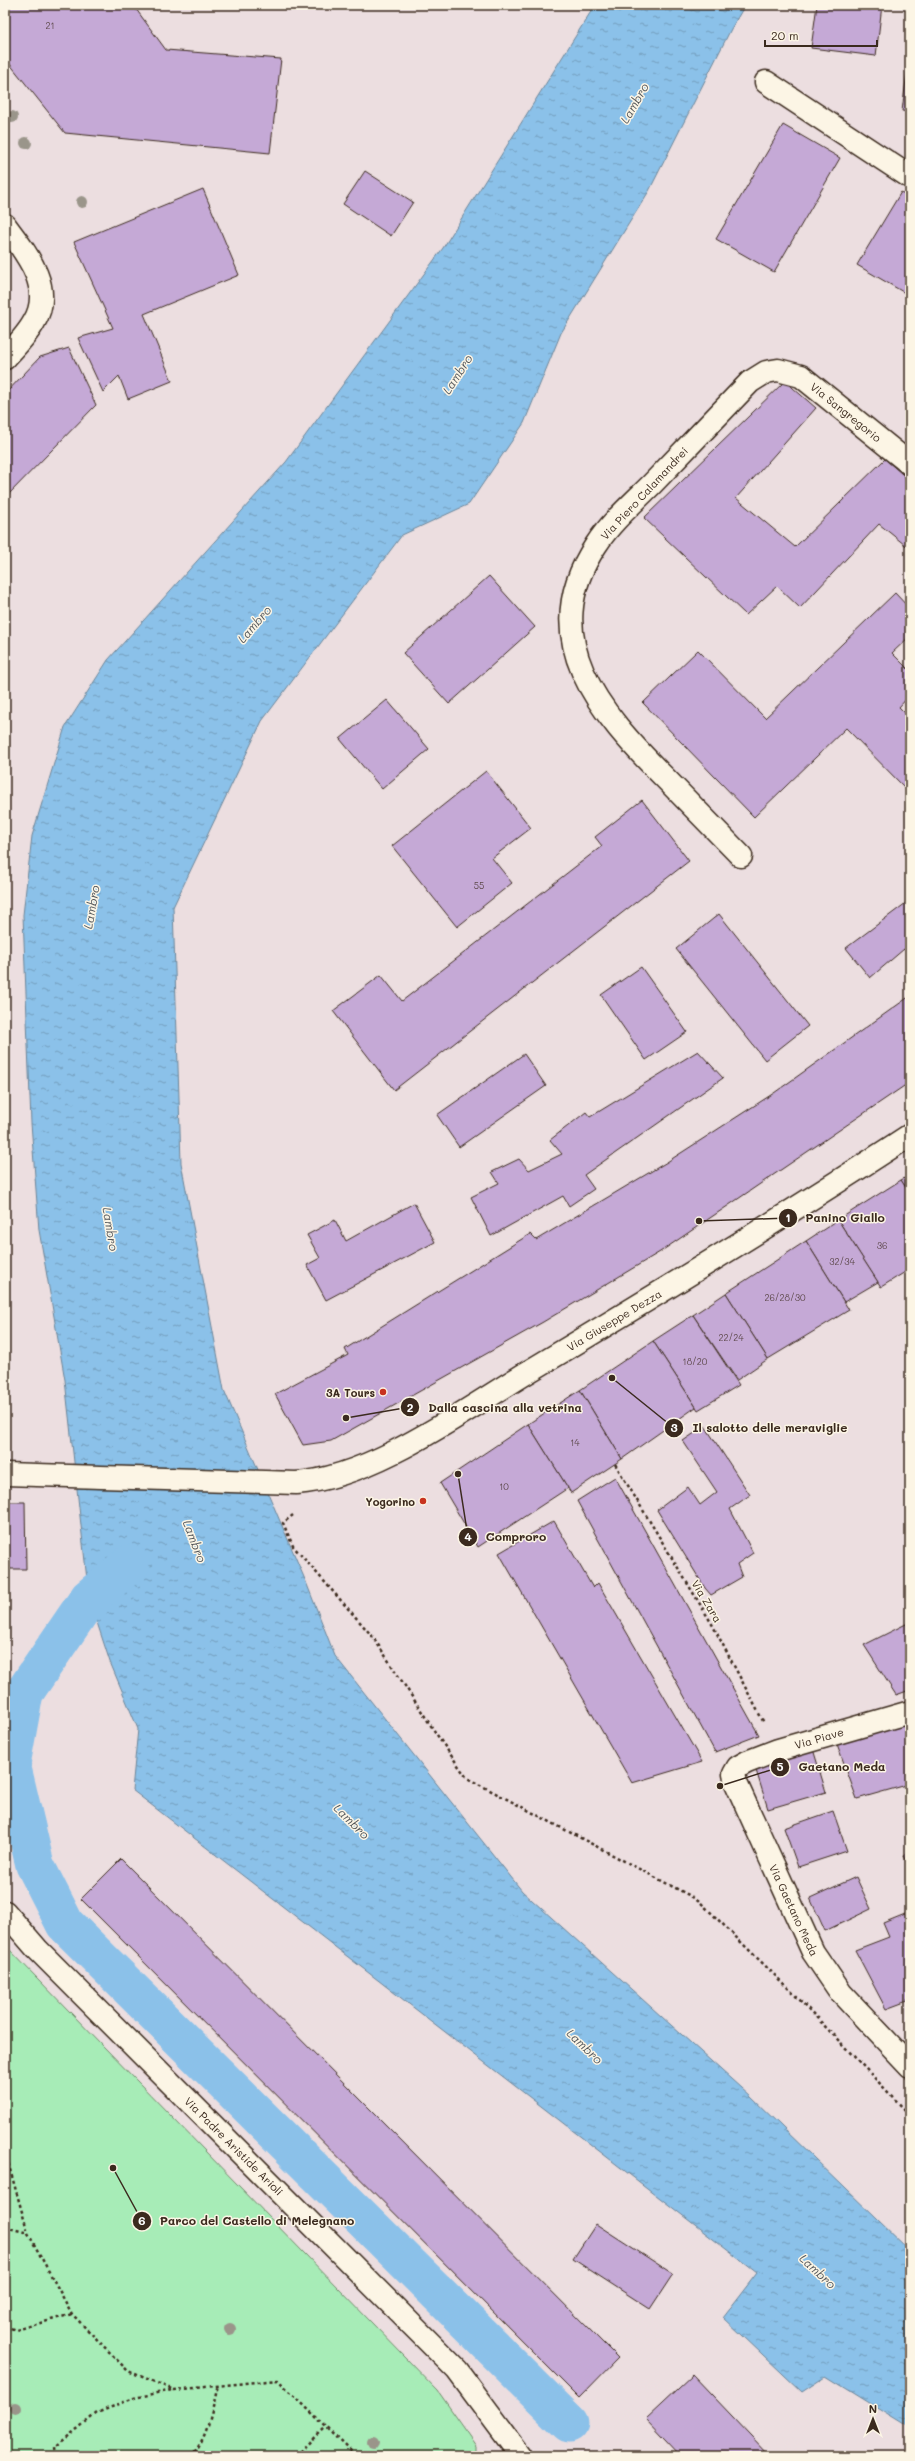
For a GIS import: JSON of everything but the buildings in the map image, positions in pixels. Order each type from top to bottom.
[{"type":"street","points":[[766,82],[910,177]]},
{"type":"street","points":[[5,225],[32,264],[41,295],[35,321],[5,358]]},
{"type":"street","name":"Via Sangregorio","points":[[778,370],[789,371],[808,380],[910,464]]},
{"type":"street","name":"Via Piero Calamandrei","points":[[741,856],[623,735],[604,711],[588,684],[577,656],[573,631],[573,599],[582,569],[606,531],[750,382],[766,372],[778,370]]},
{"type":"street","name":"Via Giuseppe Dezza","points":[[5,1474],[307,1482],[356,1469],[442,1424],[822,1193],[910,1135]]},
{"type":"street","name":"Via Piave","points":[[734,1774],[738,1767],[747,1762],[778,1750],[910,1712]]},
{"type":"street","name":"Via Gaetano Meda","points":[[734,1774],[736,1783],[813,1952],[841,1993],[910,2066]]},
{"type":"street","name":"Via Padre Aristide Arioli","points":[[5,1912],[37,1949],[457,2370],[521,2456]]},
{"type":"path","name":"Via Zara","points":[[615,1464],[712,1624],[778,1750]]},
{"type":"path","points":[[282,1523],[294,1546],[373,1638],[467,1778],[698,1900],[794,1994],[910,2115]]},
{"type":"path","points":[[5,2152],[28,2233],[72,2314],[128,2371],[174,2390]]},
{"type":"path","points":[[5,2227],[28,2233]]},
{"type":"path","points":[[5,2326],[16,2330],[72,2314]]},
{"type":"path","points":[[56,2456],[55,2447],[97,2413],[134,2398],[174,2390],[278,2380],[356,2456]]},
{"type":"path","points":[[190,2456],[195,2452],[210,2419],[218,2385]]},
{"type":"path","points":[[296,2456],[326,2427]]},
{"type":"green space","points":[[5,1945],[438,2391],[476,2445],[476,2456],[5,2456]]},
{"type":"water","name":"Lambro","points":[[595,5],[745,5],[731,29],[649,191],[561,333],[524,423],[469,504],[402,535],[262,721],[173,907],[181,1163],[224,1390],[306,1582],[335,1656],[522,1891],[751,2097],[910,2251],[910,2428],[826,2376],[802,2392],[723,2317],[757,2273],[132,1790],[138,1729],[110,1662],[89,1598],[65,1380],[39,1230],[31,1123],[23,915],[32,836],[65,727],[108,660],[286,462],[443,248]]},
{"type":"waterway","points":[[130,1564],[89,1598],[24,1693],[11,1764],[35,1865],[65,1924],[569,2423]]},
{"type":"place","name":"Panino Giallo","points":[[699,1221]]},
{"type":"place","name":"Il salotto delle meraviglie","points":[[612,1378]]},
{"type":"place","name":"3A Tours","points":[[383,1392]]},
{"type":"place","name":"Dalla cascina alla vetrina","points":[[346,1418]]},
{"type":"place","name":"Comproro","points":[[458,1474]]},
{"type":"place","name":"Yogorino","points":[[423,1501]]},
{"type":"place","name":"Gaetano Meda","points":[[720,1786]]},
{"type":"place","name":"Parco del Castello di Melegnano","points":[[113,2168]]}]
